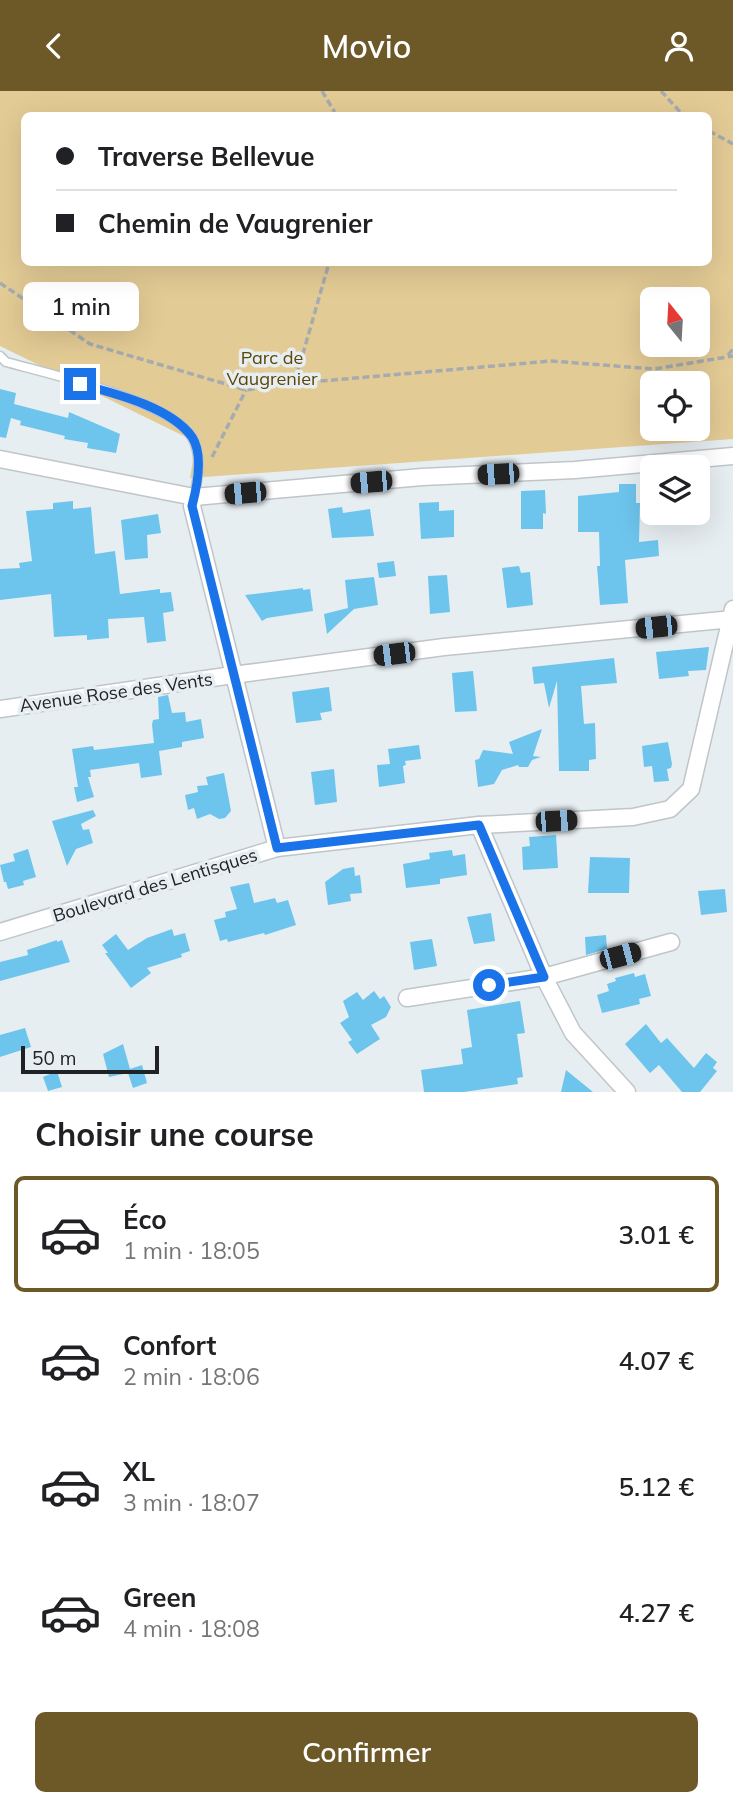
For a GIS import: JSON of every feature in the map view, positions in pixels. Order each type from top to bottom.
[{"type":"street","points":[[0,459],[194,497],[422,477],[575,470],[733,456]]},
{"type":"street","points":[[194,497],[192,506],[277,848]]},
{"type":"street","name":"Avenue Rose des Vents","points":[[0,709],[444,647],[732,616]]},
{"type":"street","name":"Boulevard des Lentisques","points":[[0,932],[277,848],[479,825],[633,817],[670,809],[691,789],[732,616]]},
{"type":"street","points":[[479,825],[544,977],[573,1033],[628,1092]]},
{"type":"street","points":[[407,998],[544,977],[671,942]]},
{"type":"lane","points":[[0,356],[6,362],[130,398],[172,418],[193,438],[199,471],[194,497]]},
{"type":"path","points":[[322,91],[334,112]]},
{"type":"path","points":[[661,91],[680,112]]},
{"type":"path","points":[[712,133],[733,144]]},
{"type":"path","points":[[287,384],[298,371],[328,266]]},
{"type":"path","points":[[0,283],[90,344],[246,390],[551,361],[654,369],[731,356],[733,349]]},
{"type":"path","points":[[199,471],[206,469],[246,390]]},
{"type":"green space","name":"Parc de Vaugrenier","points":[[0,91],[733,91],[733,439],[710,441],[710,371],[640,371],[640,441],[705,441],[190,478],[196,442],[0,346]]},
{"type":"building","points":[[0,389],[16,393],[14,404],[68,418],[69,412],[120,434],[116,453],[87,448],[88,443],[64,439],[65,436],[20,425],[21,421],[11,418],[6,438],[0,437]]},
{"type":"building","points":[[619,484],[636,484],[636,503],[640,503],[639,542],[658,540],[659,556],[625,560],[628,603],[600,605],[597,566],[600,566],[599,532],[578,532],[578,496],[619,492]]},
{"type":"building","points":[[545,490],[546,514],[543,513],[543,529],[521,529],[521,491]]},
{"type":"building","points":[[73,501],[73,509],[91,507],[95,554],[115,551],[120,594],[160,589],[160,593],[171,592],[174,611],[163,613],[166,641],[147,643],[144,617],[108,619],[109,638],[87,640],[87,635],[54,637],[51,594],[0,600],[0,569],[20,568],[19,563],[32,561],[26,511],[53,509],[53,503]]},
{"type":"building","points":[[439,502],[439,511],[454,510],[454,537],[421,539],[419,503]]},
{"type":"building","points":[[342,507],[343,513],[370,509],[374,536],[332,538],[328,509]]},
{"type":"building","points":[[158,514],[161,533],[147,535],[148,558],[125,560],[121,520]]},
{"type":"building","points":[[394,561],[396,576],[379,578],[377,563]]},
{"type":"building","points":[[519,566],[521,573],[530,572],[533,605],[507,608],[502,568]]},
{"type":"building","points":[[447,575],[450,612],[430,614],[428,576]]},
{"type":"building","points":[[374,577],[378,605],[354,609],[327,634],[324,614],[348,608],[345,580]]},
{"type":"building","points":[[310,589],[313,611],[262,621],[245,595]]},
{"type":"building","points":[[709,647],[706,670],[688,671],[689,676],[659,679],[656,652]]},
{"type":"building","points":[[614,658],[617,683],[581,686],[584,724],[595,723],[596,759],[589,760],[589,771],[559,771],[557,681],[549,708],[544,683],[534,684],[532,667]]},
{"type":"building","points":[[473,671],[477,711],[455,712],[452,673]]},
{"type":"building","points":[[329,687],[332,711],[320,713],[322,720],[296,723],[292,692]]},
{"type":"building","points":[[168,695],[172,713],[185,712],[186,722],[201,719],[204,738],[182,742],[182,747],[159,751],[162,775],[141,778],[139,763],[90,770],[91,777],[88,777],[94,797],[77,802],[74,787],[78,787],[72,749],[93,746],[94,750],[154,743],[152,725],[153,720],[159,719],[158,697]]},
{"type":"building","points":[[542,729],[533,756],[541,757],[532,760],[528,767],[518,765],[502,770],[494,784],[478,787],[475,760],[479,759],[483,750],[513,754],[509,742]]},
{"type":"building","points":[[668,742],[672,764],[671,768],[667,769],[669,781],[654,782],[652,766],[644,767],[642,746]]},
{"type":"building","points":[[419,745],[421,759],[405,761],[406,765],[403,766],[405,783],[379,787],[377,765],[390,764],[388,749]]},
{"type":"building","points":[[334,769],[337,802],[315,805],[311,772]]},
{"type":"building","points":[[224,773],[231,811],[225,818],[219,819],[210,814],[197,819],[194,808],[188,810],[185,795],[198,792],[197,786],[208,785],[206,777]]},
{"type":"building","points":[[93,810],[96,816],[81,824],[83,830],[89,829],[93,843],[76,849],[67,866],[52,821]]},
{"type":"building","points":[[556,835],[558,868],[523,870],[522,847],[530,846],[529,837]]},
{"type":"building","points":[[28,849],[36,877],[23,881],[24,885],[8,889],[0,865],[15,861],[13,854]]},
{"type":"building","points":[[452,850],[453,856],[465,854],[467,875],[440,879],[440,884],[406,888],[403,864],[430,859],[429,853]]},
{"type":"building","points":[[590,857],[630,858],[629,893],[588,893]]},
{"type":"building","points":[[354,867],[355,876],[360,875],[362,893],[350,894],[351,901],[328,905],[325,882],[343,869]]},
{"type":"building","points":[[249,883],[254,903],[275,898],[277,903],[288,900],[296,925],[265,935],[264,933],[228,942],[227,939],[220,941],[214,920],[226,917],[225,912],[237,909],[230,887]]},
{"type":"building","points":[[725,889],[727,912],[701,915],[698,891]]},
{"type":"building","points":[[491,913],[495,941],[474,944],[467,917]]},
{"type":"building","points":[[172,929],[174,936],[185,933],[190,951],[181,954],[182,957],[147,968],[151,973],[131,988],[102,945],[116,934],[128,950],[147,938]]},
{"type":"building","points":[[606,935],[607,949],[586,955],[585,937]]},
{"type":"building","points":[[432,939],[437,966],[414,970],[410,942]]},
{"type":"building","points":[[62,940],[70,962],[0,981],[0,962],[28,955],[27,950]]},
{"type":"building","points":[[634,973],[635,977],[645,974],[651,996],[639,999],[640,1004],[602,1013],[597,995],[609,991],[607,984],[616,981],[615,978]]},
{"type":"building","points":[[374,991],[380,999],[384,996],[391,1007],[386,1017],[371,1025],[380,1039],[357,1054],[348,1042],[352,1040],[340,1023],[349,1017],[343,1001],[357,992],[363,1000]]},
{"type":"building","points":[[520,1001],[525,1033],[517,1034],[523,1077],[517,1078],[518,1084],[464,1092],[424,1092],[421,1070],[463,1064],[461,1049],[472,1047],[467,1010]]},
{"type":"building","points":[[646,1024],[661,1043],[667,1038],[694,1068],[706,1053],[717,1062],[713,1068],[717,1071],[700,1092],[682,1092],[659,1065],[650,1073],[625,1044]]},
{"type":"building","points":[[25,1028],[31,1047],[0,1057],[0,1035]]},
{"type":"building","points":[[123,1044],[130,1069],[142,1065],[147,1083],[133,1088],[128,1073],[109,1077],[103,1054]]},
{"type":"building","points":[[566,1070],[593,1092],[561,1092]]},
{"type":"building","points":[[57,1071],[62,1087],[48,1091],[43,1077]]},
{"type":"route","points":[[80,384],[130,398],[172,418],[193,438],[200,467],[192,506],[277,848],[479,825],[544,977],[489,985]]}]
